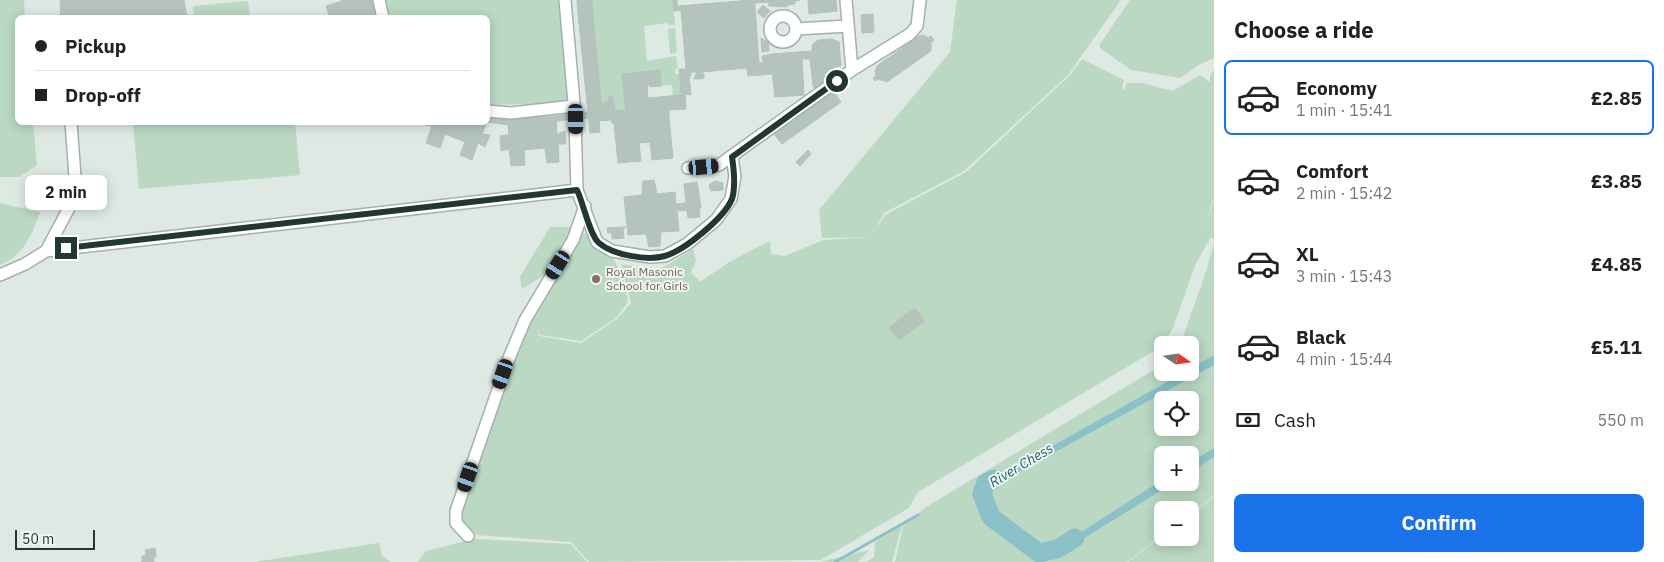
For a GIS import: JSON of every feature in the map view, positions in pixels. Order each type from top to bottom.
[{"type":"lane","points":[[379,0],[382,15]]},
{"type":"lane","points":[[565,0],[575,113],[577,190],[585,206],[597,242],[612,251],[650,258],[665,256],[687,244],[716,220],[732,199],[735,176],[732,157]]},
{"type":"lane","points":[[846,0],[852,70]]},
{"type":"lane","points":[[688,168],[719,165],[852,70],[910,34],[917,26],[920,0]]},
{"type":"lane","points":[[796,29],[848,26]]},
{"type":"lane","points":[[490,111],[575,113]]},
{"type":"lane","points":[[46,251],[69,208],[74,185],[71,125]]},
{"type":"lane","points":[[0,275],[25,264],[46,251],[577,190]]},
{"type":"lane","points":[[468,536],[456,523],[456,511],[509,358],[525,320],[573,240],[585,206]]},
{"type":"green space","points":[[0,0],[24,0],[25,15],[15,15],[15,125],[33,125],[37,165],[19,177],[0,177]]},
{"type":"green space","points":[[384,0],[559,0],[568,103],[490,105],[490,15],[388,15]]},
{"type":"green space","points":[[592,0],[673,0],[675,25],[668,25],[668,23],[644,26],[647,61],[676,56],[678,68],[675,69],[675,74],[679,74],[681,95],[673,96],[672,85],[661,86],[660,70],[623,74],[626,110],[615,111],[613,97],[609,97],[608,102],[601,103]]},
{"type":"green space","points":[[957,0],[1121,0],[1068,75],[964,171],[884,213],[874,232],[885,215],[966,172],[1070,75],[1082,59],[1124,80],[1122,88],[1125,90],[1126,83],[1142,83],[1173,91],[1200,75],[1210,82],[1210,76],[1214,69],[1214,199],[1204,225],[1214,202],[1214,240],[1211,237],[1196,263],[1173,328],[1168,336],[1154,336],[1154,351],[918,492],[909,508],[821,560],[589,562],[571,542],[476,535],[464,526],[460,515],[515,350],[534,311],[535,315],[536,301],[548,273],[522,289],[520,277],[550,227],[573,227],[586,234],[612,256],[623,278],[628,302],[615,319],[581,341],[540,335],[537,328],[539,336],[581,343],[617,319],[631,303],[621,264],[659,270],[693,249],[696,261],[691,272],[700,282],[729,262],[770,241],[771,254],[785,256],[823,240],[871,237],[822,238],[819,210],[950,52]]},
{"type":"green space","points":[[1130,0],[1214,0],[1214,58],[1199,65],[1180,78],[1131,70],[1100,48],[1100,44]]},
{"type":"green space","points":[[248,1],[250,15],[194,15],[193,6]]},
{"type":"green space","points":[[675,28],[677,53],[670,54],[668,29]]},
{"type":"green space","points":[[133,125],[295,125],[300,175],[139,189]]},
{"type":"green space","points":[[0,203],[40,212],[34,229],[21,250],[0,265]]},
{"type":"green space","points":[[1214,242],[1214,496],[1199,507],[1199,501],[1154,501],[1154,541],[1127,562],[895,562],[903,526],[926,507],[1154,370],[1154,381],[1199,381],[1199,336],[1183,336],[1207,269]]},
{"type":"green space","points":[[1214,497],[1214,562],[1128,562],[1154,542],[1154,546],[1199,546],[1199,508]]},
{"type":"green space","points":[[902,525],[892,562],[867,562],[874,557],[875,542]]},
{"type":"green space","points":[[474,539],[571,544],[587,562],[418,562],[426,551]]},
{"type":"green space","points":[[379,543],[382,555],[390,562],[255,562]]},
{"type":"green space","points":[[869,550],[858,562],[820,562]]},
{"type":"water","points":[[1214,355],[1214,365],[1199,373],[1199,364]]},
{"type":"water","points":[[1169,381],[1185,381],[1167,391],[1154,391],[1154,398],[986,490],[982,499],[990,520],[1036,553],[1052,551],[1154,485],[1154,491],[1160,491],[1054,557],[1035,560],[1004,539],[987,523],[981,513],[975,489]]},
{"type":"water","points":[[1214,448],[1214,457],[1199,466],[1199,457]]},
{"type":"building","points":[[60,0],[184,0],[186,15],[61,15]]},
{"type":"building","points":[[373,0],[377,15],[329,15],[326,6],[342,1]]},
{"type":"building","points":[[577,0],[592,0],[593,13],[578,14]]},
{"type":"building","points":[[673,0],[677,0],[677,6],[741,1],[742,9],[755,7],[759,63],[771,62],[772,74],[748,76],[747,68],[701,72],[704,74],[704,78],[694,79],[697,72],[691,72],[691,76],[689,76],[691,95],[681,93],[679,69],[686,69],[681,10],[674,11]]},
{"type":"building","points":[[741,0],[800,0],[795,1],[795,4],[787,5],[787,7],[769,6],[768,2],[755,3],[755,7],[742,9]]},
{"type":"building","points":[[808,0],[836,0],[837,11],[809,14]]},
{"type":"building","points":[[763,5],[770,11],[764,18],[757,12]]},
{"type":"building","points":[[589,13],[600,132],[590,133],[578,14]]},
{"type":"building","points":[[589,13],[593,13],[601,103],[608,102],[609,97],[613,97],[615,111],[681,105],[680,95],[685,93],[686,109],[669,110],[669,118],[665,118],[665,110],[620,114],[621,123],[612,123],[611,120],[599,121]]},
{"type":"building","points":[[873,14],[874,32],[862,33],[861,15]]},
{"type":"building","points":[[924,35],[928,38],[931,36],[934,40],[931,42],[931,51],[887,82],[878,79],[875,81],[873,78],[876,76],[877,66],[919,36]]},
{"type":"building","points":[[761,38],[768,42],[769,51],[762,52]]},
{"type":"building","points":[[832,39],[839,42],[841,66],[835,67],[836,78],[817,91],[813,86],[810,59],[802,59],[804,95],[775,97],[771,62],[763,63],[762,56],[812,51],[812,45],[818,40]]},
{"type":"building","points":[[660,70],[661,86],[650,87],[650,85],[647,85],[648,98],[680,95],[681,105],[626,110],[622,74]]},
{"type":"building","points":[[833,91],[841,102],[782,144],[774,134]]},
{"type":"building","points":[[665,110],[665,118],[669,118],[673,158],[652,160],[650,142],[639,143],[641,161],[618,163],[614,123],[621,123],[620,114]]},
{"type":"building","points":[[588,112],[589,118],[557,121],[556,116]]},
{"type":"building","points":[[556,116],[557,134],[565,131],[566,144],[558,144],[559,162],[547,163],[545,148],[524,150],[525,165],[511,166],[509,149],[501,151],[500,136],[507,135],[509,137],[508,125],[490,122],[490,118],[507,120]]},
{"type":"building","points":[[425,125],[486,125],[482,134],[490,135],[485,147],[478,143],[472,160],[460,155],[465,142],[445,134],[440,148],[426,143],[432,126]]},
{"type":"building","points":[[808,150],[811,154],[800,166],[796,162]]},
{"type":"building","points":[[654,180],[657,194],[675,192],[676,204],[686,203],[684,184],[697,182],[701,208],[699,208],[700,217],[688,218],[687,210],[677,211],[679,231],[661,232],[660,246],[649,247],[646,234],[628,235],[624,197],[642,195],[643,181]]},
{"type":"building","points":[[715,181],[723,183],[723,190],[711,191],[709,185]]},
{"type":"building","points":[[626,227],[623,229],[624,238],[612,239],[612,233],[608,233],[607,228]]},
{"type":"building","points":[[915,308],[924,321],[899,340],[889,328]]},
{"type":"building","points":[[155,548],[156,557],[153,557],[154,562],[142,562],[142,556],[146,555],[145,550]]},
{"type":"waterway","name":"River Chess","points":[[994,479],[986,483],[982,494],[991,517],[1039,553],[1057,549],[1075,538]]},
{"type":"waterway","points":[[835,562],[918,515]]},
{"type":"place","name":"Royal Masonic School for Girls","points":[[596,279]]},
{"type":"route","points":[[66,248],[577,190],[585,206],[597,242],[612,251],[650,258],[665,256],[687,244],[716,220],[732,199],[735,176],[732,157],[837,81]]}]
